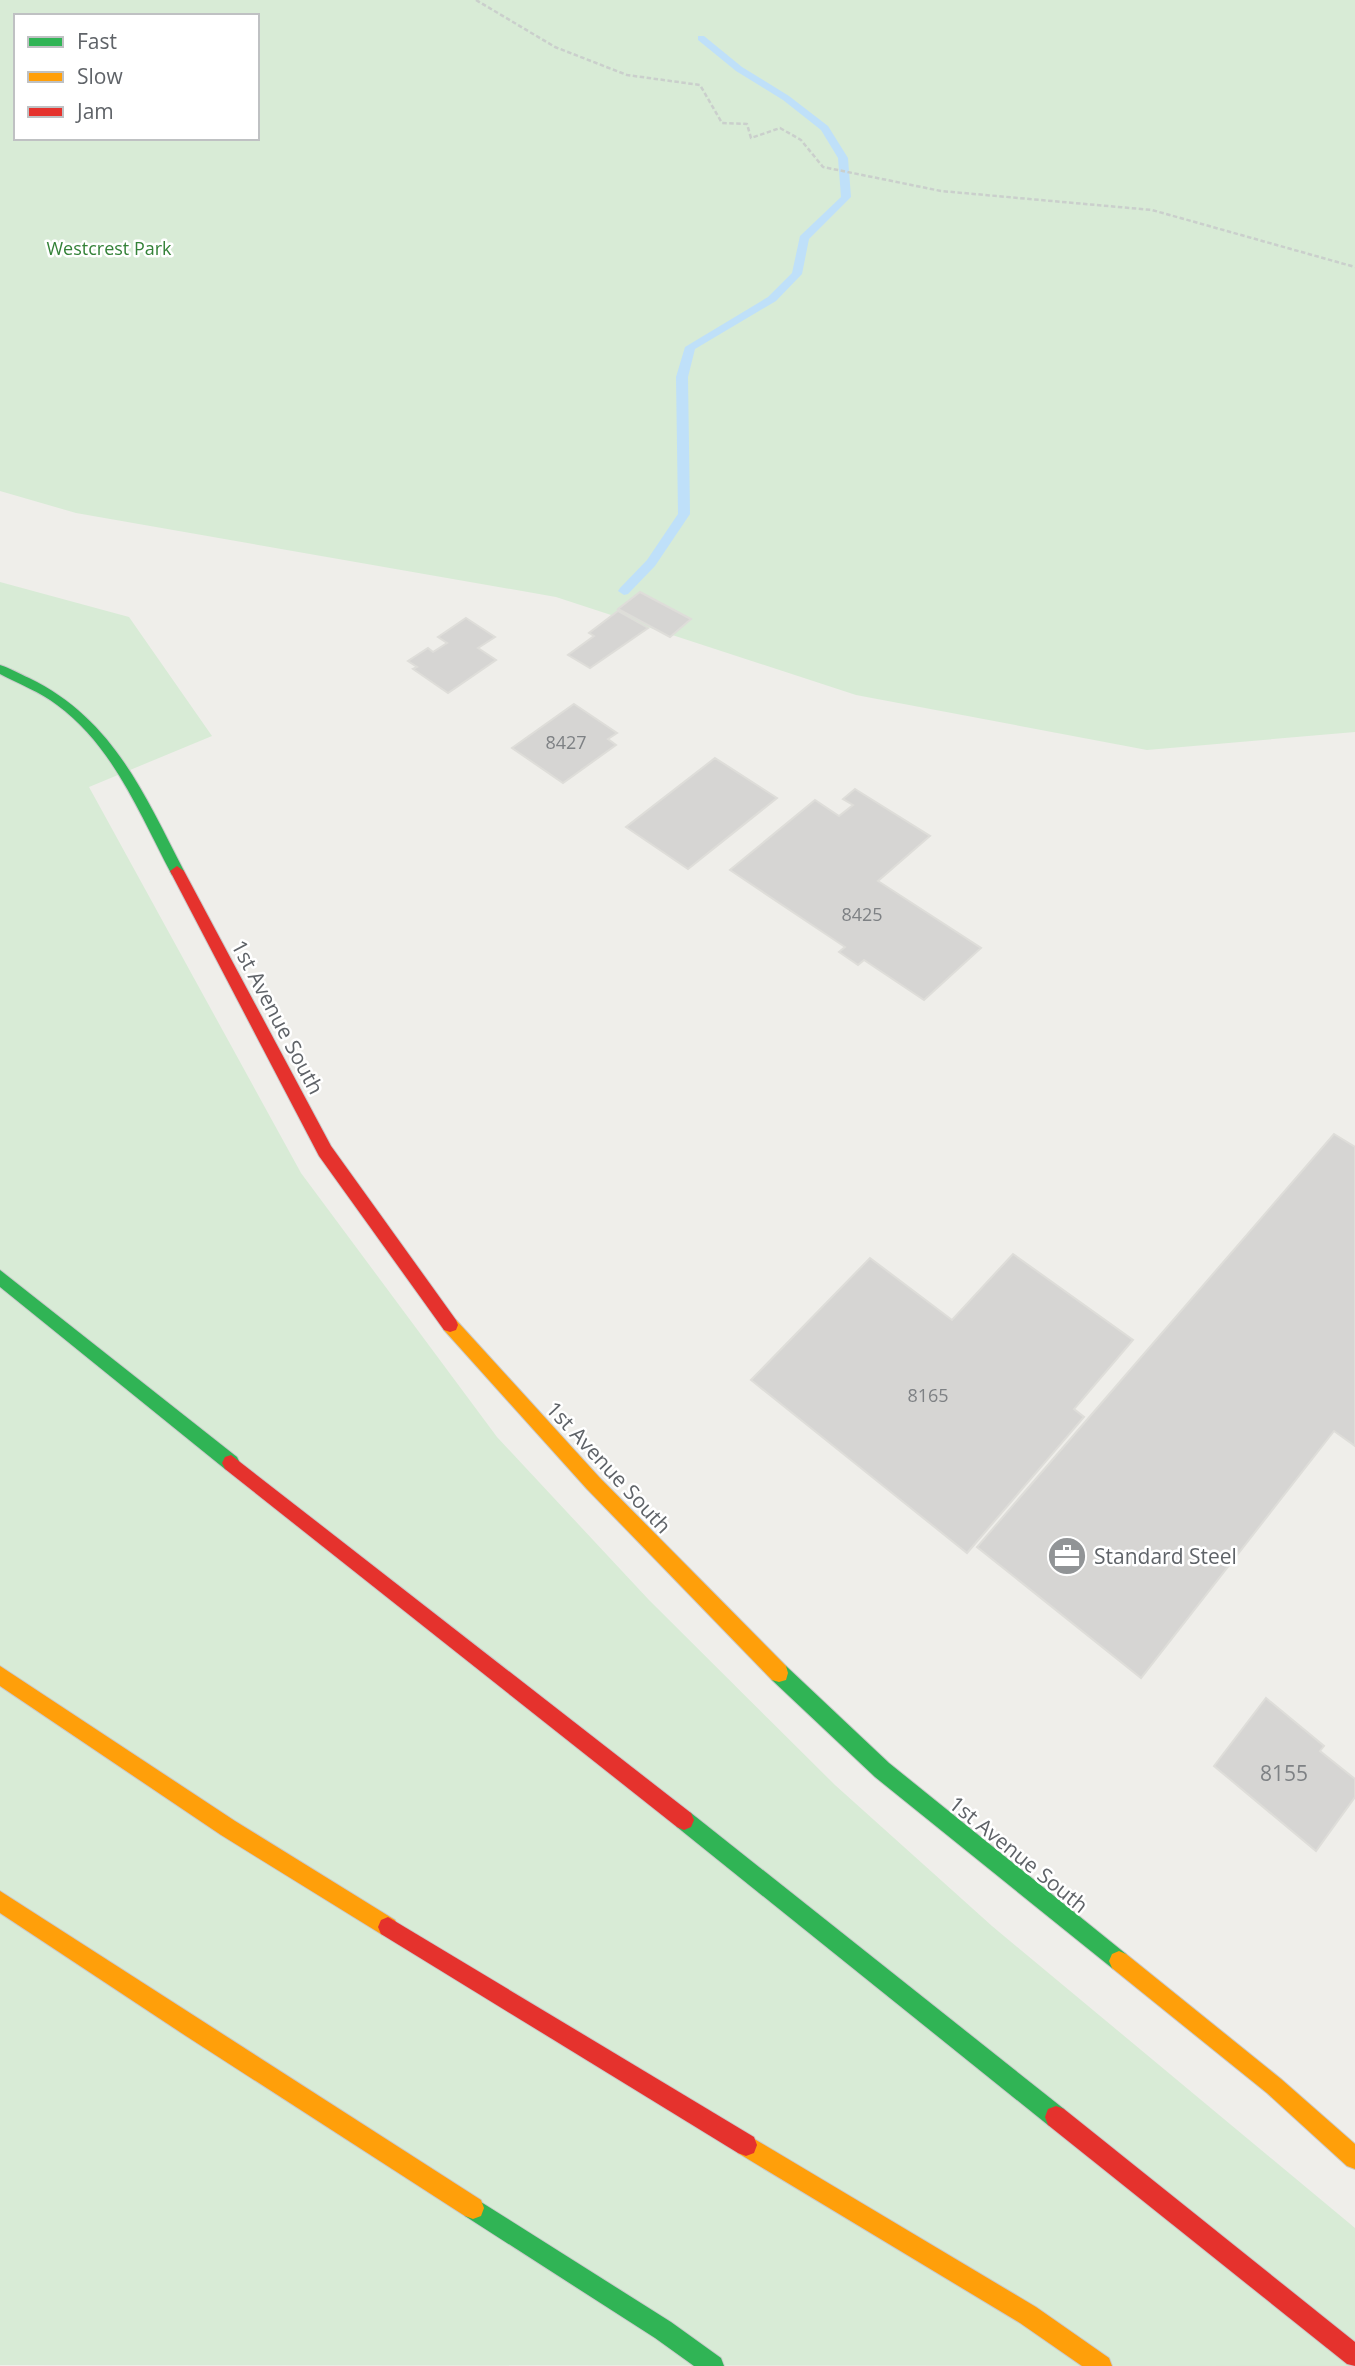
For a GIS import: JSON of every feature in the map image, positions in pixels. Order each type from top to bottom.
[{"type":"main road","name":"1st Avenue South","points":[[0,669],[63,703],[102,741],[144,809],[325,1151],[442,1316],[593,1483],[757,1652],[882,1770],[1274,2086],[1355,2158]]},
{"type":"main road","points":[[0,1277],[85,1348],[736,1861],[1355,2356]]},
{"type":"main road","points":[[0,1675],[228,1828],[566,2037],[1028,2315],[1101,2366]]},
{"type":"main road","points":[[0,1901],[193,2029],[663,2330],[713,2366]]},
{"type":"path","points":[[476,0],[555,47],[627,75],[700,85],[712,99],[713,109],[722,123],[747,124],[751,138],[780,128],[801,140],[823,167],[941,191],[1152,210],[1355,267]]},
{"type":"green space","name":"Westcrest Park","points":[[0,0],[1355,0],[1355,732],[1147,750],[856,695],[556,597],[76,513],[0,491]]},
{"type":"green space","points":[[0,582],[129,617],[212,736],[89,787],[301,1173],[497,1437],[649,1600],[835,1785],[992,1926],[1355,2228],[1355,2366],[0,2365]]},
{"type":"building","points":[[640,592],[691,619],[670,637],[618,609]]},
{"type":"building","points":[[618,611],[648,628],[590,668],[568,655],[594,636],[589,633]]},
{"type":"building","points":[[466,618],[495,637],[478,648],[496,660],[448,693],[413,669],[417,667],[408,661],[428,648],[433,652],[447,643],[438,637]]},
{"type":"building","points":[[574,704],[617,733],[608,739],[616,745],[563,783],[512,748]]},
{"type":"building","points":[[715,758],[777,798],[688,869],[626,827]]},
{"type":"building","points":[[855,789],[930,836],[878,881],[981,948],[924,1000],[864,960],[858,965],[839,952],[845,947],[730,870],[815,800],[839,816],[853,805],[843,799]]},
{"type":"building","points":[[1334,1134],[1355,1147],[1355,1446],[1334,1431],[1141,1678],[977,1547]]},
{"type":"building","points":[[1013,1254],[1133,1340],[1074,1409],[1084,1417],[967,1553],[751,1380],[870,1258],[952,1320]]},
{"type":"building","points":[[1266,1698],[1324,1746],[1320,1751],[1355,1779],[1355,1797],[1316,1851],[1214,1766]]},
{"type":"waterway","points":[[624,591],[651,563],[684,514],[682,377],[690,347],[772,299],[797,274],[804,238],[846,197],[843,158],[825,128],[786,98],[739,69],[701,38]]},
{"type":"traffic: fast","points":[[0,669],[62,702],[81,717],[98,736],[128,779],[177,871]]},
{"type":"traffic: fast","points":[[0,1277],[231,1463]]},
{"type":"traffic: fast","points":[[779,1673],[882,1770],[1119,1961]]},
{"type":"traffic: fast","points":[[684,1820],[1056,2117]]},
{"type":"traffic: fast","points":[[473,2208],[663,2330],[713,2366]]},
{"type":"traffic: slow","points":[[450,1325],[593,1483],[779,1673]]},
{"type":"traffic: slow","points":[[0,1675],[228,1828],[388,1927]]},
{"type":"traffic: slow","points":[[0,1901],[193,2029],[473,2208]]},
{"type":"traffic: slow","points":[[1119,1961],[1274,2086],[1355,2158]]},
{"type":"traffic: slow","points":[[746,2145],[1028,2315],[1101,2366]]},
{"type":"traffic: jam","points":[[177,871],[325,1151],[450,1325]]},
{"type":"traffic: jam","points":[[231,1463],[684,1820]]},
{"type":"traffic: jam","points":[[388,1927],[746,2145]]},
{"type":"traffic: jam","points":[[1056,2117],[1355,2356]]},
{"type":"place","name":"Standard Steel","points":[[1067,1556]]}]
